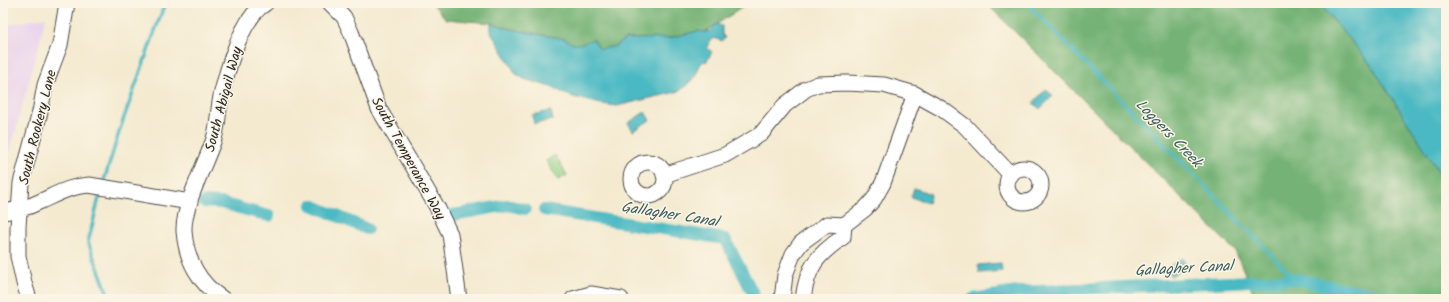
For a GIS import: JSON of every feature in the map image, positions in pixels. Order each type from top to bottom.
[{"type":"street","name":"South Rookery Lane","points":[[29,299],[18,256],[21,184],[40,112],[45,84],[60,45],[67,3]]},
{"type":"street","name":"South Abigail Way","points":[[223,299],[202,281],[192,265],[184,229],[190,202],[214,138],[223,88],[243,28],[266,3]]},
{"type":"street","name":"South Temperance Way","points":[[330,3],[344,17],[351,32],[379,110],[437,207],[450,234],[459,299]]},
{"type":"street","points":[[664,175],[725,155],[761,134],[795,96],[818,84],[847,83],[884,85],[915,94],[942,109],[965,126],[1011,175]]},
{"type":"street","points":[[782,299],[785,275],[793,254],[801,243],[827,224],[844,225],[865,209],[874,199],[883,183],[915,94]]},
{"type":"street","points":[[3,212],[19,210],[39,203],[65,189],[78,185],[89,185],[190,202]]},
{"type":"street","points":[[803,299],[805,284],[812,267],[824,250],[843,237],[844,225]]},
{"type":"street","points":[[573,299],[592,294],[621,299]]},
{"type":"shaded area","points":[[46,17],[3,178],[3,26]]},
{"type":"green space","points":[[432,3],[749,3],[705,32],[698,31],[670,38],[625,39],[616,46],[600,49],[571,44],[565,39],[511,29],[491,23],[446,19]]},
{"type":"green space","points":[[986,3],[1319,3],[1372,66],[1446,183],[1446,299],[1256,299],[1235,251]]},
{"type":"green space","points":[[555,155],[567,175],[558,180],[546,161]]},
{"type":"water","points":[[1319,3],[1446,3],[1446,183],[1372,66]]},
{"type":"water","points":[[491,23],[511,29],[565,39],[575,44],[593,39],[600,49],[616,46],[625,39],[669,38],[698,31],[710,31],[716,24],[722,26],[722,34],[725,38],[721,41],[715,38],[710,41],[707,47],[712,52],[706,62],[704,61],[700,65],[695,77],[680,91],[617,106],[601,104],[570,96],[551,87],[524,79],[516,74],[491,32]]},
{"type":"water","points":[[1046,89],[1053,96],[1040,109],[1033,103]]},
{"type":"water","points":[[551,111],[553,120],[534,124],[532,115]]},
{"type":"water","points":[[645,112],[650,120],[633,131],[628,123]]},
{"type":"water","points":[[914,188],[931,194],[928,203],[911,197]]},
{"type":"water","points":[[1182,258],[1187,266],[1171,276],[1167,268]]},
{"type":"water","points":[[1001,263],[1002,271],[979,273],[978,265]]},
{"type":"waterway","points":[[103,184],[121,126],[165,3]]},
{"type":"waterway","name":"Loggers Creek","points":[[1027,3],[1295,279]]},
{"type":"waterway","points":[[101,190],[88,242],[110,299]]},
{"type":"waterway","name":"Gallagher Canal","points":[[204,202],[221,203],[269,216]]},
{"type":"waterway","name":"Gallagher Canal","points":[[312,205],[367,229]]},
{"type":"waterway","name":"Gallagher Canal","points":[[453,215],[507,205],[525,209]]},
{"type":"waterway","name":"Gallagher Canal","points":[[544,210],[725,239],[756,299]]},
{"type":"waterway","name":"Gallagher Canal","points":[[973,299],[1017,292],[1295,279],[1396,299]]}]
